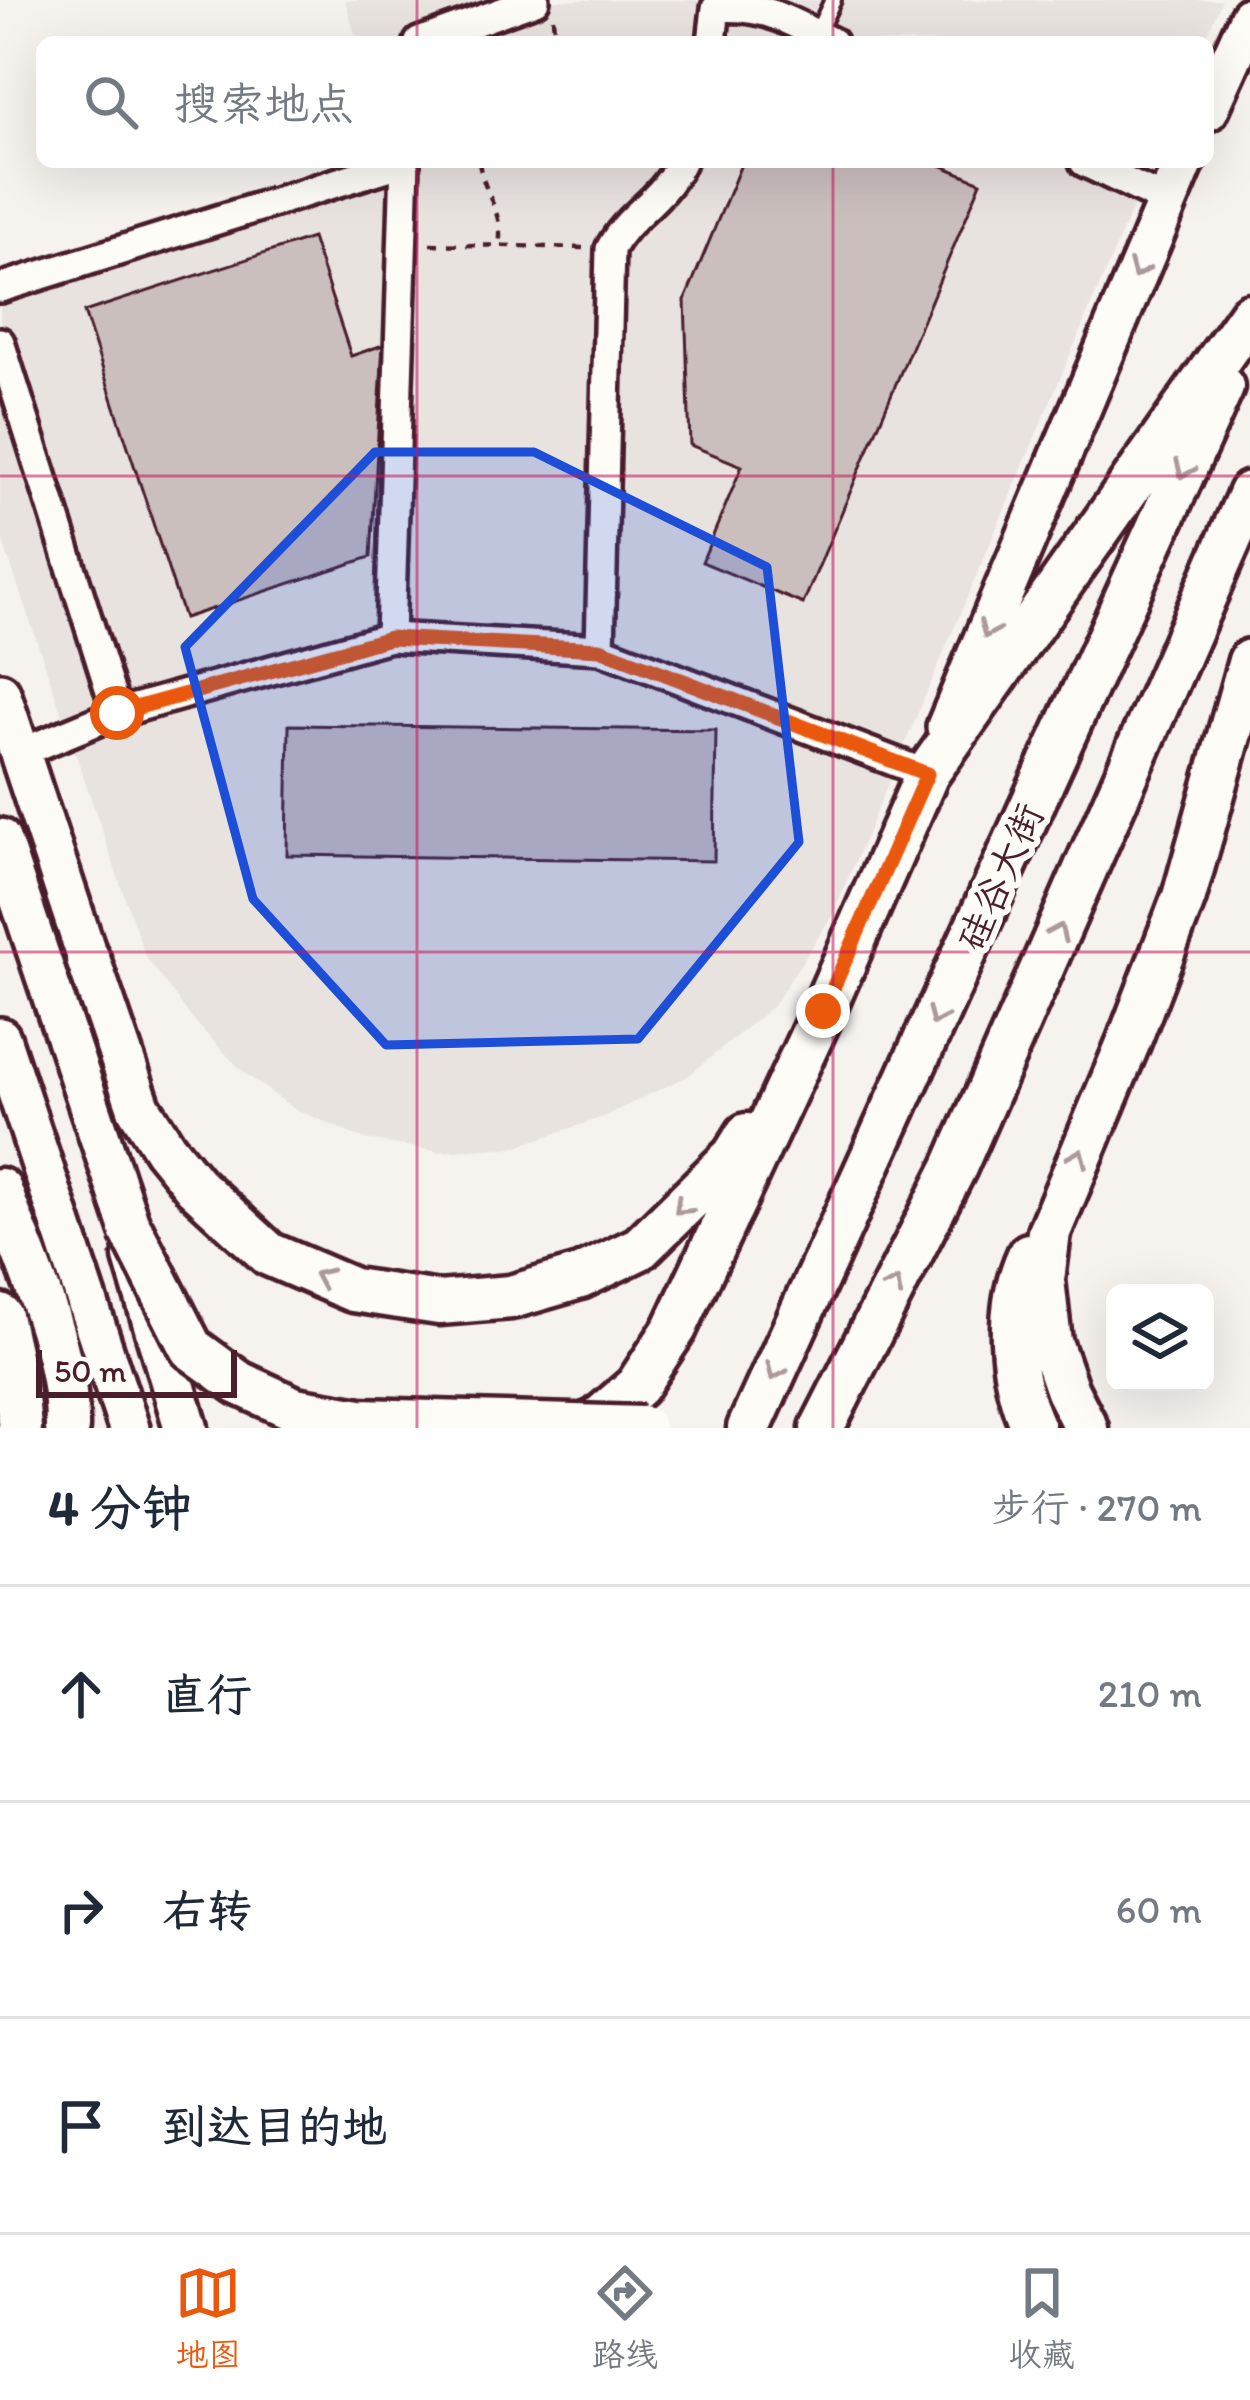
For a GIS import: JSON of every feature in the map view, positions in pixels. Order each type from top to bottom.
[{"type":"main road","points":[[1214,97],[1250,17]]},
{"type":"main road","points":[[580,1428],[598,1420],[637,1386],[675,1328],[927,774],[1181,168]]},
{"type":"main road","points":[[927,774],[1250,314]]},
{"type":"main road","name":"硅谷大街","points":[[749,1428],[1250,326]]},
{"type":"main road","name":"硅谷大街","points":[[822,1428],[955,1167],[1250,493]]},
{"type":"main road","points":[[1086,1428],[1050,1342],[1043,1280],[1048,1232],[1184,897],[1250,661]]},
{"type":"main road","points":[[0,692],[140,1108],[196,1186],[269,1253],[353,1291],[440,1303],[511,1297],[580,1276],[640,1248],[734,1156],[823,1011]]},
{"type":"main road","points":[[0,838],[131,1230],[191,1348],[239,1383],[295,1409],[381,1421],[643,1428]]},
{"type":"main road","points":[[0,1038],[129,1428]]},
{"type":"main road","points":[[0,1190],[55,1343],[68,1428]]},
{"type":"main road","points":[[131,1230],[137,1276],[186,1428]]},
{"type":"main road","points":[[1033,1428],[1015,1365],[1015,1316],[1027,1257],[1048,1232]]},
{"type":"main road","points":[[0,1316],[20,1428]]},
{"type":"street","points":[[436,36],[536,0]]},
{"type":"street","points":[[712,36],[712,4],[758,4],[820,36]]},
{"type":"street","points":[[0,288],[385,168]]},
{"type":"street","points":[[390,638],[404,168]]},
{"type":"street","points":[[600,649],[610,249],[622,226],[646,211],[678,168]]},
{"type":"street","points":[[1096,168],[1166,202]]},
{"type":"street","points":[[0,342],[117,713]]},
{"type":"street","points":[[20,753],[117,713],[390,638],[600,649],[927,774]]},
{"type":"lane","points":[[824,36],[832,0]]},
{"type":"path","points":[[480,168],[500,216],[499,246]]},
{"type":"path","points":[[402,243],[610,249]]},
{"type":"highlighted area","points":[[375,452],[534,452],[767,567],[799,842],[638,1039],[386,1045],[253,899],[185,647]]},
{"type":"shaded area","points":[[345,0],[1222,0],[1207,36],[355,36]]},
{"type":"shaded area","points":[[359,168],[1149,168],[832,916],[773,1006],[688,1076],[603,1117],[516,1147],[440,1152],[363,1139],[291,1107],[243,1072],[192,1019],[145,956],[0,534],[0,274]]},
{"type":"building","points":[[740,168],[947,168],[981,182],[803,604],[702,562],[742,466],[690,445],[685,300]]},
{"type":"building","points":[[312,238],[351,356],[383,345],[371,557],[184,618],[84,312]]},
{"type":"building","points":[[289,725],[716,730],[714,861],[287,855]]},
{"type":"route","points":[[117,713],[390,638],[600,649],[927,774],[823,1011]]}]
